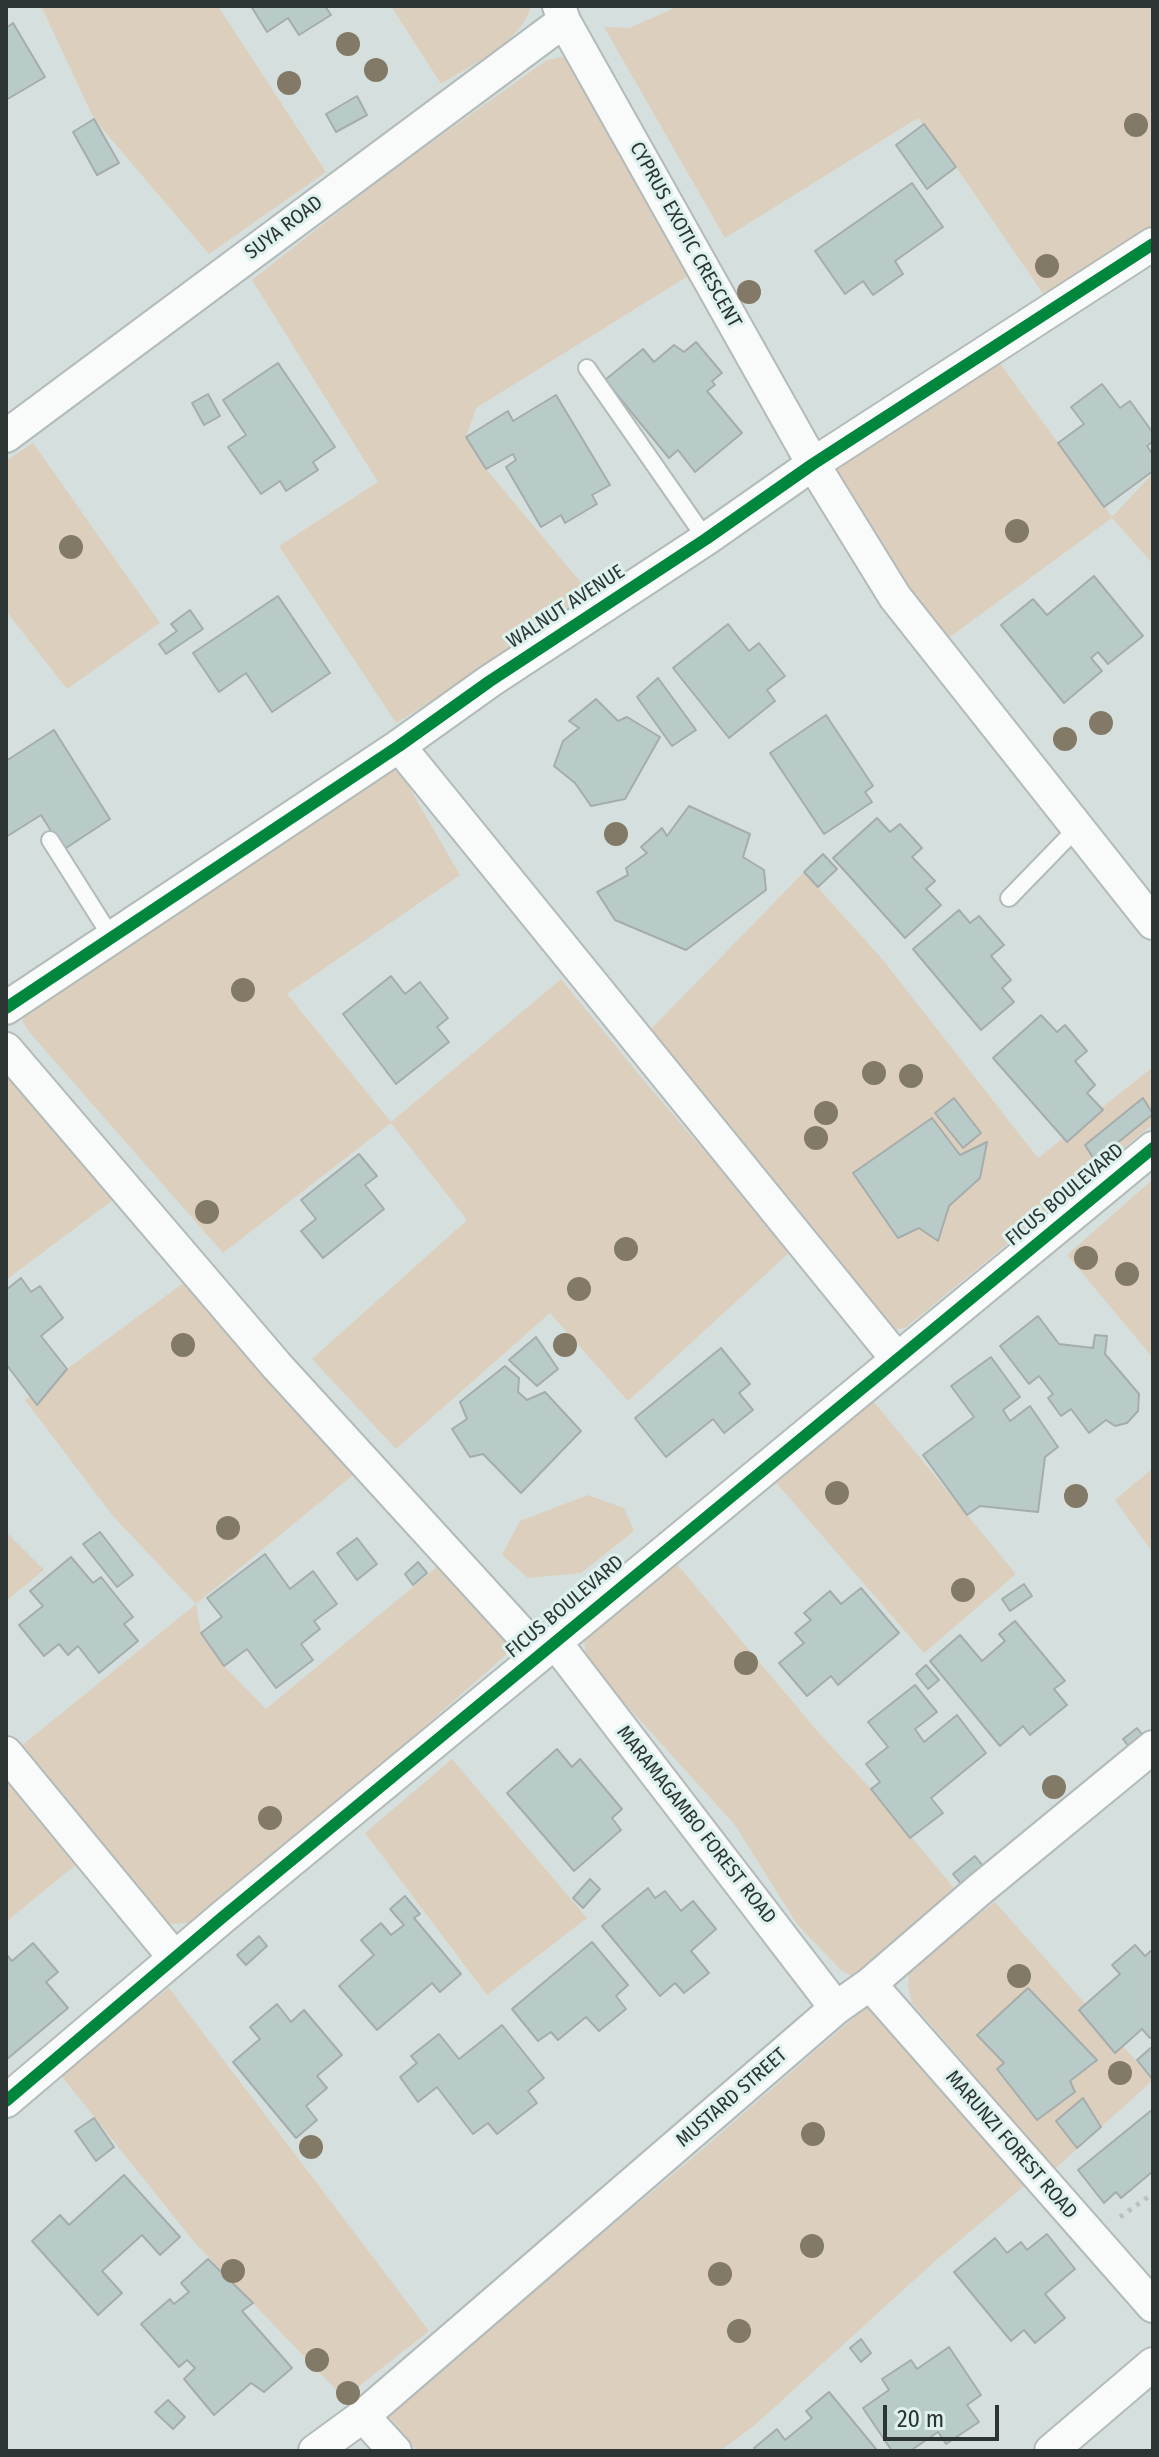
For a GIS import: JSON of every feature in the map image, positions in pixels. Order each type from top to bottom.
[{"type":"street","name":"SUYA ROAD","points":[[6,436],[562,14]]},
{"type":"street","name":"CYPRUS EXOTIC CRESCENT","points":[[562,14],[813,464],[895,597],[1153,923]]},
{"type":"street","name":"WALNUT AVENUE","points":[[6,1008],[399,746],[490,681],[706,539],[813,464],[1153,244]]},
{"type":"street","points":[[399,746],[897,1359]]},
{"type":"street","name":"MARAMAGAMBO FOREST ROAD","points":[[6,1049],[277,1366],[548,1648],[836,2008]]},
{"type":"street","name":"FICUS BOULEVARD","points":[[6,2101],[174,1957],[897,1359],[1151,1155]]},
{"type":"street","name":"MUSTARD STREET","points":[[315,2451],[363,2416],[836,2008],[870,1984],[1153,1747]]},
{"type":"street","points":[[6,1753],[174,1957]]},
{"type":"street","name":"MARUNZI FOREST ROAD","points":[[870,1984],[1153,2306]]},
{"type":"street","points":[[1051,2451],[1153,2364]]},
{"type":"street","points":[[363,2416],[395,2451]]},
{"type":"lane","points":[[587,368],[706,539]]},
{"type":"lane","points":[[1009,898],[1077,828]]},
{"type":"lane","points":[[50,840],[112,938]]},
{"type":"path","points":[[1116,2220],[1148,2197],[1153,2198]]},
{"type":"shaded area","points":[[41,6],[218,6],[326,172],[209,254],[94,119]]},
{"type":"shaded area","points":[[391,6],[531,6],[526,19],[506,41],[441,84]]},
{"type":"shaded area","points":[[679,6],[1153,6],[1153,226],[1046,298],[956,167],[918,118],[725,238],[604,27],[629,28]]},
{"type":"shaded area","points":[[574,55],[587,74],[688,276],[476,408],[466,437],[486,469],[594,598],[396,723],[279,546],[378,482],[252,280],[387,174],[547,60]]},
{"type":"shaded area","points":[[996,358],[1112,517],[1153,473],[1153,564],[1112,518],[943,642],[842,483],[837,467]]},
{"type":"shaded area","points":[[33,443],[160,623],[67,689],[6,611],[6,461]]},
{"type":"shaded area","points":[[398,768],[460,875],[287,994],[391,1122],[561,979],[791,1251],[628,1401],[550,1313],[396,1449],[312,1359],[467,1220],[391,1123],[223,1253],[22,1021],[29,1005]]},
{"type":"shaded area","points":[[804,872],[883,960],[1038,1158],[1153,1067],[1153,1124],[905,1328],[886,1331],[650,1030]]},
{"type":"shaded area","points":[[6,1058],[121,1194],[6,1280]]},
{"type":"shaded area","points":[[1153,1179],[1153,1358],[1067,1255]]},
{"type":"shaded area","points":[[190,1278],[358,1471],[196,1604],[112,1515],[25,1400]]},
{"type":"shaded area","points":[[869,1396],[1016,1574],[924,1653],[772,1478]]},
{"type":"shaded area","points":[[1153,1468],[1153,1553],[1115,1500]]},
{"type":"shaded area","points":[[588,1495],[624,1508],[634,1531],[581,1573],[528,1578],[502,1555],[520,1521]]},
{"type":"shaded area","points":[[6,1532],[44,1570],[6,1601]]},
{"type":"shaded area","points":[[671,1557],[955,1889],[854,1977],[841,1970],[797,1924],[735,1825],[587,1662],[583,1632]]},
{"type":"shaded area","points":[[443,1562],[510,1641],[509,1652],[197,1923],[170,1924],[20,1747],[196,1604],[201,1633],[224,1666],[266,1709]]},
{"type":"shaded area","points":[[452,1759],[587,1918],[487,1995],[365,1833]]},
{"type":"shaded area","points":[[6,1773],[78,1863],[6,1922]]},
{"type":"shaded area","points":[[995,1902],[1153,2080],[1055,2169],[912,2003],[908,1986],[910,1965]]},
{"type":"shaded area","points":[[169,1988],[429,2331],[344,2398],[195,2243],[59,2073]]},
{"type":"shaded area","points":[[874,2000],[1035,2177],[934,2262],[756,2424],[720,2451],[417,2451],[381,2406],[458,2342],[587,2246]]},
{"type":"building","points":[[251,6],[325,6],[331,15],[299,35],[288,18],[267,32]]},
{"type":"building","points":[[13,23],[45,77],[6,100],[6,28]]},
{"type":"building","points":[[357,96],[367,115],[336,132],[326,114]]},
{"type":"building","points":[[94,119],[119,163],[97,175],[73,132]]},
{"type":"building","points":[[924,124],[956,167],[927,189],[896,145]]},
{"type":"building","points":[[912,183],[943,227],[895,261],[903,274],[873,295],[863,281],[845,294],[815,251]]},
{"type":"building","points":[[696,342],[722,373],[712,381],[715,385],[707,391],[742,433],[695,472],[678,450],[669,458],[605,380],[643,349],[654,362],[674,345],[684,352]]},
{"type":"building","points":[[278,363],[335,447],[313,462],[318,470],[286,491],[280,481],[261,494],[228,447],[246,435],[223,400]]},
{"type":"building","points":[[1102,384],[1120,408],[1130,401],[1153,433],[1153,441],[1147,446],[1153,455],[1153,471],[1104,507],[1058,443],[1084,424],[1071,407]]},
{"type":"building","points":[[208,394],[220,416],[204,425],[192,403]]},
{"type":"building","points":[[556,395],[610,485],[592,495],[597,504],[565,523],[561,515],[541,527],[506,467],[516,460],[513,454],[486,469],[466,437],[508,411],[513,421]]},
{"type":"building","points":[[1094,576],[1143,636],[1108,664],[1098,652],[1091,658],[1102,671],[1064,703],[1001,625],[1033,599],[1047,615]]},
{"type":"building","points":[[278,596],[330,673],[272,712],[246,673],[219,692],[193,653]]},
{"type":"building","points":[[190,610],[203,629],[166,654],[159,644],[177,631],[171,624]]},
{"type":"building","points":[[728,624],[749,651],[759,643],[785,676],[767,690],[775,701],[729,738],[673,668]]},
{"type":"building","points":[[658,678],[696,730],[672,746],[637,697]]},
{"type":"building","points":[[596,699],[618,721],[627,717],[660,737],[625,799],[591,806],[575,783],[554,766],[563,741],[579,728],[569,721]]},
{"type":"building","points":[[826,715],[873,786],[865,792],[872,802],[824,834],[770,753]]},
{"type":"building","points":[[54,730],[110,819],[63,850],[41,815],[6,837],[6,761]]},
{"type":"building","points":[[689,806],[750,834],[743,857],[764,870],[766,890],[686,950],[615,920],[597,892],[628,875],[626,868],[647,853],[641,847],[662,828],[667,836]]},
{"type":"building","points":[[877,818],[890,832],[900,824],[922,848],[912,857],[935,881],[926,889],[941,905],[905,938],[833,858]]},
{"type":"building","points":[[823,854],[837,869],[818,887],[804,872]]},
{"type":"building","points":[[959,910],[970,923],[979,916],[1004,945],[991,956],[1011,980],[1002,988],[1014,1002],[981,1030],[913,949]]},
{"type":"building","points":[[391,976],[405,994],[420,982],[448,1018],[437,1027],[449,1042],[396,1084],[343,1014]]},
{"type":"building","points":[[1041,1015],[1057,1032],[1065,1025],[1087,1051],[1075,1061],[1095,1085],[1087,1093],[1103,1110],[1067,1142],[993,1058]]},
{"type":"building","points":[[954,1098],[981,1133],[963,1148],[935,1113]]},
{"type":"building","points":[[1143,1098],[1153,1114],[1095,1161],[1085,1145]]},
{"type":"building","points":[[932,1118],[960,1155],[987,1142],[980,1178],[949,1206],[938,1241],[919,1228],[898,1238],[853,1173]]},
{"type":"building","points":[[359,1154],[377,1176],[365,1185],[384,1209],[323,1258],[301,1231],[316,1219],[301,1200]]},
{"type":"building","points":[[21,1278],[31,1292],[40,1286],[63,1318],[41,1336],[67,1369],[37,1405],[6,1364],[6,1290]]},
{"type":"building","points":[[1038,1316],[1059,1344],[1093,1348],[1095,1335],[1107,1336],[1105,1354],[1139,1394],[1138,1411],[1127,1423],[1115,1426],[1106,1420],[1089,1433],[1071,1409],[1061,1416],[1048,1398],[1053,1394],[1039,1376],[1029,1384],[1000,1346]]},
{"type":"building","points":[[536,1337],[558,1369],[537,1386],[509,1360]]},
{"type":"building","points":[[721,1348],[750,1384],[739,1393],[753,1410],[724,1433],[713,1419],[666,1457],[635,1418]]},
{"type":"building","points":[[991,1357],[1020,1397],[1003,1410],[1010,1421],[1030,1406],[1058,1447],[1045,1457],[1038,1512],[980,1506],[967,1515],[923,1455],[974,1417],[951,1386]]},
{"type":"building","points":[[505,1366],[519,1378],[518,1392],[527,1400],[545,1392],[581,1431],[521,1493],[483,1454],[470,1457],[452,1429],[467,1419],[460,1402]]},
{"type":"building","points":[[100,1532],[133,1575],[117,1587],[83,1544]]},
{"type":"building","points":[[357,1538],[377,1564],[357,1580],[337,1553]]},
{"type":"building","points":[[265,1554],[290,1589],[313,1571],[337,1604],[314,1621],[320,1629],[301,1644],[313,1660],[276,1688],[247,1649],[224,1666],[201,1633],[222,1617],[207,1598]]},
{"type":"building","points":[[71,1557],[93,1583],[101,1577],[133,1617],[124,1624],[138,1641],[99,1673],[78,1646],[68,1655],[59,1644],[44,1656],[19,1625],[43,1606],[30,1591]]},
{"type":"building","points":[[418,1562],[427,1573],[413,1585],[405,1574]]},
{"type":"building","points":[[1024,1584],[1032,1596],[1010,1611],[1002,1599]]},
{"type":"building","points":[[861,1588],[899,1633],[838,1685],[831,1676],[807,1696],[779,1663],[804,1643],[795,1633],[811,1620],[804,1613],[830,1591],[841,1604]]},
{"type":"building","points":[[1015,1621],[1065,1681],[1054,1689],[1067,1705],[1030,1735],[1023,1726],[1000,1746],[930,1661],[960,1635],[982,1661],[1005,1641],[999,1634]]},
{"type":"building","points":[[926,1665],[939,1680],[928,1689],[916,1674]]},
{"type":"building","points":[[915,1685],[937,1712],[915,1729],[924,1742],[957,1715],[986,1753],[931,1798],[943,1813],[910,1838],[871,1789],[880,1782],[866,1764],[888,1747],[868,1722]]},
{"type":"building","points":[[1137,1728],[1144,1737],[1129,1747],[1123,1739]]},
{"type":"building","points":[[557,1749],[572,1767],[580,1759],[622,1809],[612,1818],[621,1830],[574,1871],[507,1793]]},
{"type":"building","points":[[975,1856],[983,1866],[961,1884],[953,1874]]},
{"type":"building","points":[[590,1879],[600,1889],[583,1908],[573,1898]]},
{"type":"building","points":[[648,1888],[655,1898],[665,1891],[681,1911],[693,1901],[716,1929],[691,1951],[709,1973],[684,1993],[675,1983],[660,1996],[602,1926]]},
{"type":"building","points":[[405,1896],[420,1914],[414,1918],[461,1974],[440,1992],[432,1983],[377,2030],[339,1986],[374,1955],[361,1940],[381,1923],[391,1935],[404,1925],[390,1909]]},
{"type":"building","points":[[259,1936],[267,1946],[246,1965],[237,1955]]},
{"type":"building","points":[[592,1942],[628,1985],[616,1996],[626,2009],[599,2031],[586,2017],[558,2040],[551,2032],[538,2041],[512,2009]]},
{"type":"building","points":[[33,1943],[58,1972],[46,1982],[68,2008],[6,2060],[6,1954],[12,1961]]},
{"type":"building","points":[[1135,1945],[1145,1956],[1153,1949],[1153,2036],[1150,2038],[1142,2029],[1115,2053],[1079,2010],[1120,1974],[1112,1965]]},
{"type":"building","points":[[1028,1988],[1097,2060],[1070,2081],[1075,2092],[1037,2120],[997,2069],[1004,2063],[977,2035]]},
{"type":"building","points":[[277,2004],[291,2022],[304,2010],[342,2055],[317,2076],[327,2088],[306,2106],[317,2120],[296,2138],[233,2062],[260,2039],[250,2027]]},
{"type":"building","points":[[502,2025],[544,2078],[528,2091],[537,2103],[497,2134],[488,2123],[473,2134],[437,2087],[418,2102],[400,2077],[417,2063],[411,2056],[439,2034],[459,2059]]},
{"type":"building","points":[[1153,2046],[1153,2080],[1137,2060]]},
{"type":"building","points":[[1083,2098],[1101,2127],[1077,2148],[1056,2121]]},
{"type":"building","points":[[1153,2109],[1153,2173],[1121,2198],[1116,2192],[1104,2203],[1078,2170]]},
{"type":"building","points":[[94,2118],[114,2147],[96,2161],[75,2131]]},
{"type":"building","points":[[124,2175],[180,2237],[160,2255],[142,2235],[102,2271],[122,2293],[98,2315],[32,2241],[60,2215],[69,2225]]},
{"type":"building","points":[[1047,2234],[1075,2269],[1045,2294],[1065,2318],[1035,2343],[1024,2330],[1011,2341],[954,2272],[995,2238],[1007,2253],[1021,2242],[1027,2250]]},
{"type":"building","points":[[208,2259],[253,2303],[242,2311],[292,2368],[264,2392],[251,2383],[214,2415],[184,2379],[195,2368],[187,2360],[179,2367],[141,2324],[170,2299],[174,2304],[189,2292],[181,2283]]},
{"type":"building","points":[[861,2339],[871,2353],[861,2362],[850,2348]]},
{"type":"building","points":[[949,2347],[981,2395],[967,2405],[979,2422],[946,2444],[938,2432],[910,2451],[892,2451],[863,2408],[889,2390],[882,2379],[911,2360],[917,2369]]},
{"type":"building","points":[[829,2392],[876,2449],[874,2451],[756,2451],[754,2448],[777,2429],[785,2440],[812,2418],[806,2411]]},
{"type":"building","points":[[168,2400],[185,2417],[173,2429],[155,2412]]},
{"type":"cycle path","points":[[6,1008],[399,746],[490,681],[706,539],[813,464],[1153,244]]},
{"type":"cycle path","points":[[6,2101],[224,1916],[1153,1148]]}]
